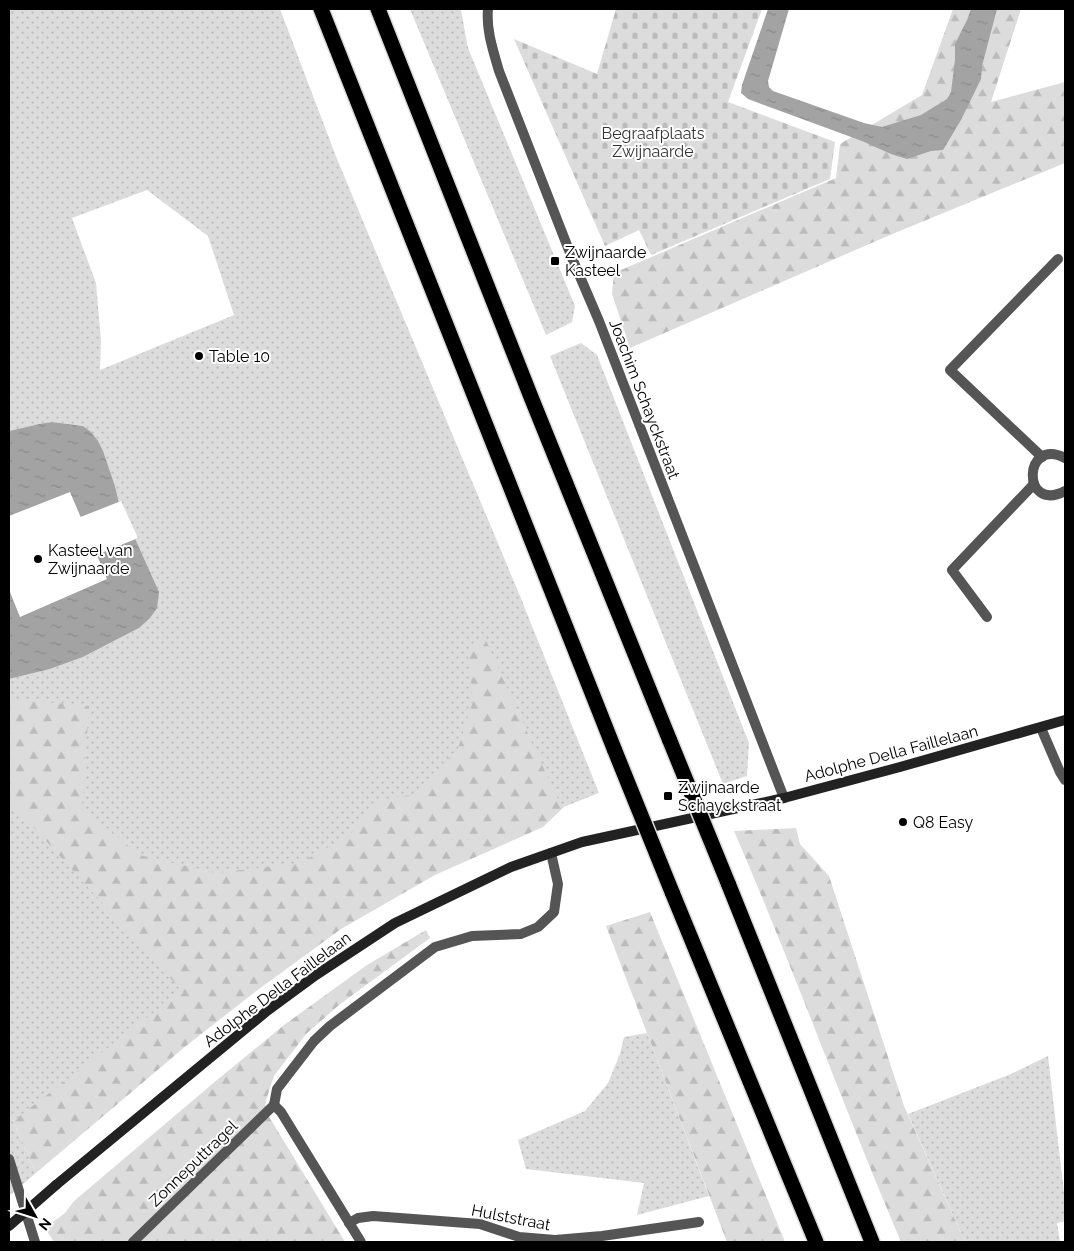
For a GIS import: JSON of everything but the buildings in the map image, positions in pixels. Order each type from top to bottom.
[{"type":"highway","points":[[322,9],[615,752],[816,1242]]},
{"type":"highway","points":[[378,9],[531,396],[872,1242]]},
{"type":"main road","name":"Adolphe Della Faillelaan","points":[[9,1226],[56,1185],[268,1011],[316,974],[395,924],[511,867],[582,842],[784,798],[900,768],[1065,720]]},
{"type":"street","name":"Joachim Schayckstraat","points":[[488,9],[487,18],[491,45],[499,71],[599,321],[784,798]]},
{"type":"street","points":[[1042,457],[950,370],[1058,258]]},
{"type":"street","points":[[1065,458],[1052,454],[1042,457],[1034,466],[1032,473],[1034,484],[1044,494],[1050,496],[1065,491]]},
{"type":"street","points":[[987,617],[952,570],[1034,484]]},
{"type":"street","points":[[1041,728],[1065,780]]},
{"type":"street","points":[[361,1242],[281,1112],[274,1105],[277,1089],[314,1041],[330,1026],[435,946],[472,936],[521,934],[538,927],[554,912],[558,884],[551,853]]},
{"type":"street","name":"Zonneputtragel","points":[[133,1242],[274,1105]]},
{"type":"street","points":[[9,1159],[35,1242]]},
{"type":"street","name":"Hulststraat","points":[[349,1223],[358,1218],[373,1216],[480,1224],[519,1236],[556,1240],[602,1236],[699,1222]]},
{"type":"green space","points":[[9,9],[280,9],[337,159],[520,596],[599,793],[452,851],[13,1121],[36,1173],[9,1196],[9,679],[50,669],[83,657],[139,628],[115,486],[107,464],[83,426],[52,422],[9,431]],"holes":[[[147,190],[208,236],[234,315],[100,370],[101,340],[96,283],[72,218]]]},
{"type":"green space","points":[[410,9],[468,9],[461,10],[468,48],[575,306],[572,322],[546,335]]},
{"type":"green space","name":"Begraafplaats Zwijnaarde","points":[[616,9],[762,9],[728,102],[835,142],[830,179],[651,255],[639,230],[605,246],[514,39],[597,74]]},
{"type":"green space","points":[[953,9],[1021,9],[991,102],[1065,82],[1065,163],[890,235],[630,348],[612,294],[614,273],[836,178],[840,144],[922,95]]},
{"type":"green space","points":[[581,343],[597,355],[749,743],[747,776],[723,784],[550,356]]},
{"type":"green space","points":[[484,636],[542,765],[559,801],[564,807],[543,827],[435,875],[341,929],[255,992],[186,1046],[36,1173],[13,1121],[182,991],[9,800],[9,701],[35,701],[89,706],[82,807],[139,855],[216,873],[300,863],[350,835],[375,801],[416,794],[458,749],[473,701],[468,653]]},
{"type":"green space","points":[[796,828],[800,844],[829,876],[904,1106],[965,1242],[901,1242],[734,831]]},
{"type":"green space","points":[[650,912],[785,1242],[727,1242],[606,926]]},
{"type":"green space","points":[[426,930],[430,938],[339,1005],[306,1034],[274,1076],[266,1100],[265,1110],[345,1242],[54,1242],[45,1228],[65,1213],[74,1201],[217,1080],[284,1025],[367,965]]},
{"type":"green space","points":[[647,1033],[709,1196],[637,1215],[644,1183],[526,1169],[518,1140],[585,1111],[608,1083],[620,1054],[624,1037]]},
{"type":"green space","points":[[1048,1056],[1065,1201],[1065,1221],[1057,1223],[1060,1242],[965,1242],[908,1114],[1011,1074]]},
{"type":"water","points":[[768,9],[789,9],[768,81],[769,87],[773,91],[864,123],[882,127],[921,115],[947,99],[951,92],[955,44],[971,9],[997,9],[982,66],[981,79],[961,120],[943,150],[931,151],[907,159],[748,99],[741,93]]},
{"type":"water","points":[[52,422],[83,426],[98,441],[115,486],[119,503],[159,592],[157,608],[139,628],[83,657],[50,669],[9,679],[9,593],[20,617],[107,579],[70,492],[9,516],[9,431]]},
{"type":"pier","points":[[121,501],[138,538],[94,556],[78,518]]},
{"type":"place","name":"Zwijnaarde Kasteel","points":[[555,261]]},
{"type":"place","name":"Table 10","points":[[199,356]]},
{"type":"place","name":"Kasteel van Zwijnaarde","points":[[38,559]]},
{"type":"place","name":"Zwijnaarde Schayckstraat","points":[[668,796]]},
{"type":"place","name":"Q8 Easy","points":[[903,822]]}]
